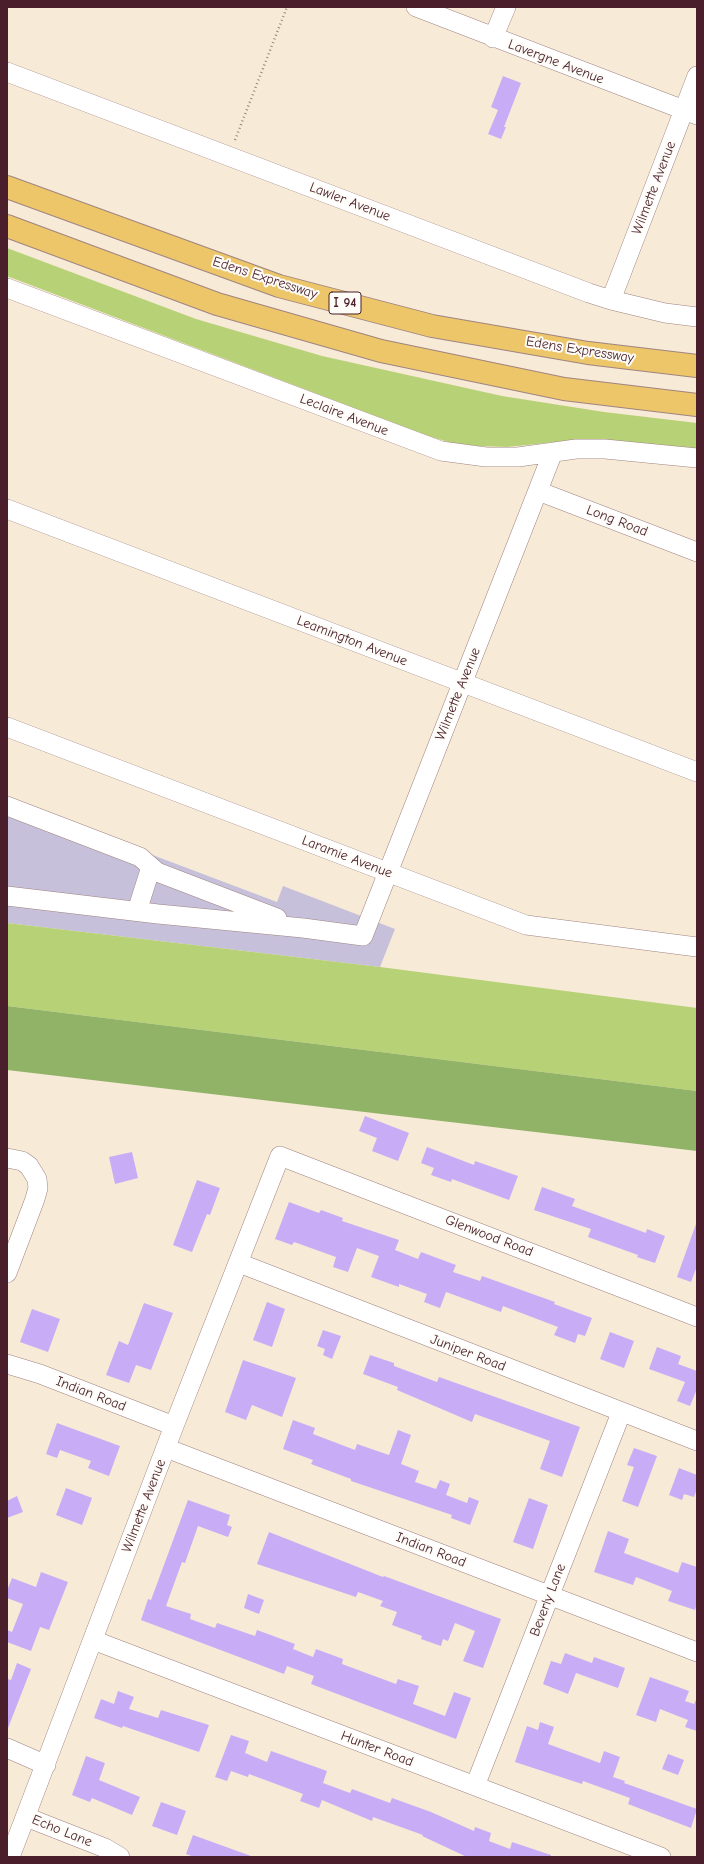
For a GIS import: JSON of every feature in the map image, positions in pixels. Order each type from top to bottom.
[{"type":"highway","name":"Edens Expressway","points":[[7,187],[279,286],[432,326],[588,353],[697,366]]},
{"type":"highway","points":[[7,226],[217,304],[381,351],[564,389],[697,405]]},
{"type":"street","name":"Lavergne Avenue","points":[[416,7],[690,113]]},
{"type":"street","points":[[493,38],[506,7]]},
{"type":"street","name":"Lawler Avenue","points":[[7,72],[611,300],[665,313],[697,317]]},
{"type":"street","name":"Wilmette Avenue","points":[[611,300],[690,113],[697,76]]},
{"type":"street","name":"Leclaire Avenue","points":[[7,288],[440,451],[486,457],[518,457],[576,449],[605,449],[697,458]]},
{"type":"street","name":"Wilmette Avenue","points":[[303,928],[363,936],[554,452]]},
{"type":"street","name":"Long Road","points":[[538,490],[697,552]]},
{"type":"street","name":"Leamington Avenue","points":[[7,509],[697,772]]},
{"type":"street","name":"Laramie Avenue","points":[[7,727],[526,925],[697,947]]},
{"type":"street","points":[[7,806],[140,857],[157,872],[303,928]]},
{"type":"street","points":[[136,911],[151,867]]},
{"type":"street","points":[[7,896],[303,928]]},
{"type":"street","name":"Wilmette Avenue","points":[[10,1857],[174,1426],[280,1156]]},
{"type":"street","name":"Glenwood Road","points":[[280,1156],[697,1317]]},
{"type":"street","points":[[7,1158],[22,1161],[29,1166],[37,1180],[38,1188],[7,1273]]},
{"type":"street","name":"Juniper Road","points":[[239,1263],[697,1441]]},
{"type":"street","name":"Indian Road","points":[[7,1364],[40,1374],[174,1426]]},
{"type":"street","name":"Beverly Lane","points":[[475,1786],[622,1413]]},
{"type":"street","name":"Indian Road","points":[[166,1448],[697,1652]]},
{"type":"street","name":"Hunter Road","points":[[93,1640],[661,1857]]},
{"type":"street","points":[[7,1748],[46,1765]]},
{"type":"street","name":"Echo Lane","points":[[26,1817],[104,1848],[120,1857]]},
{"type":"path","points":[[235,140],[287,7]]},
{"type":"shaded area","points":[[7,800],[277,902],[283,886],[395,929],[380,967],[7,923]]},
{"type":"green space","points":[[7,248],[196,319],[322,356],[502,396],[604,412],[697,423],[697,449],[585,439],[507,447],[452,443],[428,436],[7,276]]},
{"type":"green space","points":[[7,923],[380,967],[697,1008],[697,1091],[7,1006]]},
{"type":"green space","points":[[7,1006],[697,1091],[697,1151],[7,1070]]},
{"type":"building","points":[[503,76],[521,83],[504,127],[506,127],[501,139],[488,134],[498,110],[491,107]]},
{"type":"building","points":[[365,1116],[409,1133],[398,1161],[372,1151],[377,1138],[359,1131]]},
{"type":"building","points":[[427,1147],[474,1165],[475,1161],[518,1176],[509,1200],[452,1179],[451,1182],[431,1175],[434,1168],[421,1163]]},
{"type":"building","points":[[132,1152],[138,1178],[115,1184],[109,1157]]},
{"type":"building","points":[[197,1180],[220,1188],[210,1215],[207,1214],[192,1252],[173,1245]]},
{"type":"building","points":[[542,1187],[575,1199],[572,1206],[646,1233],[647,1229],[665,1236],[655,1263],[637,1257],[638,1255],[588,1237],[591,1229],[534,1210]]},
{"type":"building","points":[[289,1202],[319,1213],[321,1210],[343,1218],[342,1221],[399,1240],[395,1250],[418,1259],[421,1252],[456,1265],[453,1272],[480,1281],[482,1276],[555,1302],[554,1304],[592,1318],[585,1336],[578,1334],[575,1343],[554,1335],[558,1327],[503,1306],[501,1312],[446,1292],[440,1308],[424,1302],[427,1294],[399,1284],[399,1287],[371,1277],[379,1256],[357,1248],[348,1272],[333,1267],[336,1257],[294,1242],[292,1245],[275,1239]]},
{"type":"building","points":[[696,1224],[697,1266],[691,1282],[677,1277]]},
{"type":"building","points":[[267,1302],[285,1309],[272,1347],[253,1340]]},
{"type":"building","points":[[144,1303],[173,1313],[151,1370],[136,1365],[129,1383],[106,1375],[119,1341],[128,1345]]},
{"type":"building","points":[[32,1309],[60,1319],[48,1352],[20,1342]]},
{"type":"building","points":[[323,1330],[341,1336],[332,1359],[323,1355],[325,1349],[317,1346]]},
{"type":"building","points":[[610,1332],[634,1341],[624,1368],[600,1359]]},
{"type":"building","points":[[657,1347],[681,1356],[678,1364],[697,1371],[697,1389],[690,1406],[677,1401],[685,1382],[649,1369]]},
{"type":"building","points":[[370,1355],[394,1363],[394,1366],[437,1382],[439,1377],[580,1427],[562,1477],[540,1469],[550,1441],[475,1414],[472,1422],[397,1390],[398,1387],[363,1374]]},
{"type":"building","points":[[243,1360],[296,1378],[282,1417],[252,1405],[246,1420],[225,1412]]},
{"type":"building","points":[[293,1420],[315,1428],[313,1434],[355,1450],[357,1444],[389,1455],[398,1430],[411,1435],[401,1464],[419,1471],[415,1482],[436,1489],[440,1480],[450,1484],[446,1495],[467,1503],[469,1497],[479,1501],[470,1525],[451,1518],[452,1515],[351,1481],[351,1479],[311,1464],[313,1460],[283,1449]]},
{"type":"building","points":[[57,1423],[120,1446],[109,1476],[88,1468],[91,1461],[60,1450],[57,1458],[46,1454]]},
{"type":"building","points":[[634,1448],[657,1456],[638,1507],[622,1501],[634,1467],[627,1465]]},
{"type":"building","points":[[679,1468],[697,1475],[697,1489],[694,1497],[684,1494],[682,1500],[669,1495]]},
{"type":"building","points":[[66,1488],[92,1498],[82,1525],[56,1515]]},
{"type":"building","points":[[17,1496],[23,1512],[7,1518],[7,1501]]},
{"type":"building","points":[[529,1498],[548,1505],[533,1549],[513,1542]]},
{"type":"building","points":[[188,1500],[230,1515],[227,1525],[232,1527],[228,1537],[198,1526],[185,1563],[182,1562],[166,1606],[191,1614],[190,1619],[215,1628],[217,1623],[255,1636],[257,1630],[295,1644],[293,1649],[313,1657],[316,1649],[343,1659],[342,1664],[396,1684],[398,1679],[419,1686],[413,1704],[445,1716],[454,1692],[471,1698],[456,1739],[311,1684],[314,1676],[287,1666],[284,1674],[141,1620],[148,1599],[151,1600]]},
{"type":"building","points":[[608,1531],[629,1539],[624,1553],[678,1573],[682,1562],[697,1567],[697,1604],[695,1610],[668,1601],[672,1591],[636,1577],[633,1585],[594,1572]]},
{"type":"building","points":[[269,1532],[383,1577],[384,1576],[501,1619],[483,1668],[463,1661],[475,1631],[455,1623],[448,1641],[443,1639],[441,1646],[421,1639],[422,1636],[392,1625],[397,1612],[380,1606],[383,1601],[358,1592],[356,1597],[257,1564]]},
{"type":"building","points":[[41,1572],[68,1582],[49,1630],[40,1627],[31,1651],[7,1642],[7,1630],[12,1632],[23,1604],[7,1598],[7,1591],[12,1578],[36,1587]]},
{"type":"building","points":[[248,1594],[264,1600],[259,1614],[244,1608]]},
{"type":"building","points":[[565,1653],[592,1663],[594,1657],[625,1668],[618,1688],[576,1673],[568,1694],[543,1684],[551,1661],[561,1664]]},
{"type":"building","points":[[17,1663],[31,1669],[8,1728],[7,1679],[11,1680]]},
{"type":"building","points":[[650,1677],[689,1691],[685,1701],[694,1704],[697,1698],[697,1731],[685,1727],[688,1720],[660,1709],[656,1722],[636,1715]]},
{"type":"building","points":[[118,1691],[134,1697],[129,1709],[158,1718],[161,1710],[209,1725],[199,1752],[123,1726],[122,1728],[94,1718],[101,1699],[114,1704]]},
{"type":"building","points":[[540,1722],[554,1727],[548,1744],[600,1763],[604,1751],[620,1757],[613,1777],[625,1781],[624,1783],[697,1809],[691,1828],[628,1804],[630,1798],[583,1781],[582,1784],[515,1762],[527,1726],[538,1730]]},
{"type":"building","points":[[231,1735],[249,1741],[245,1753],[267,1762],[271,1751],[327,1771],[323,1783],[350,1793],[352,1789],[390,1803],[392,1798],[431,1812],[474,1831],[475,1827],[491,1833],[489,1841],[510,1849],[512,1842],[551,1855],[551,1857],[467,1857],[422,1836],[423,1835],[373,1817],[372,1821],[322,1800],[319,1808],[300,1801],[303,1794],[249,1774],[248,1777],[231,1771],[227,1781],[215,1777]]},
{"type":"building","points":[[668,1754],[684,1760],[678,1775],[662,1769]]},
{"type":"building","points":[[86,1756],[105,1763],[99,1780],[140,1797],[132,1815],[92,1798],[90,1802],[72,1795]]},
{"type":"building","points":[[161,1802],[186,1811],[177,1835],[152,1826]]},
{"type":"building","points":[[193,1835],[251,1857],[194,1857],[186,1854]]}]
